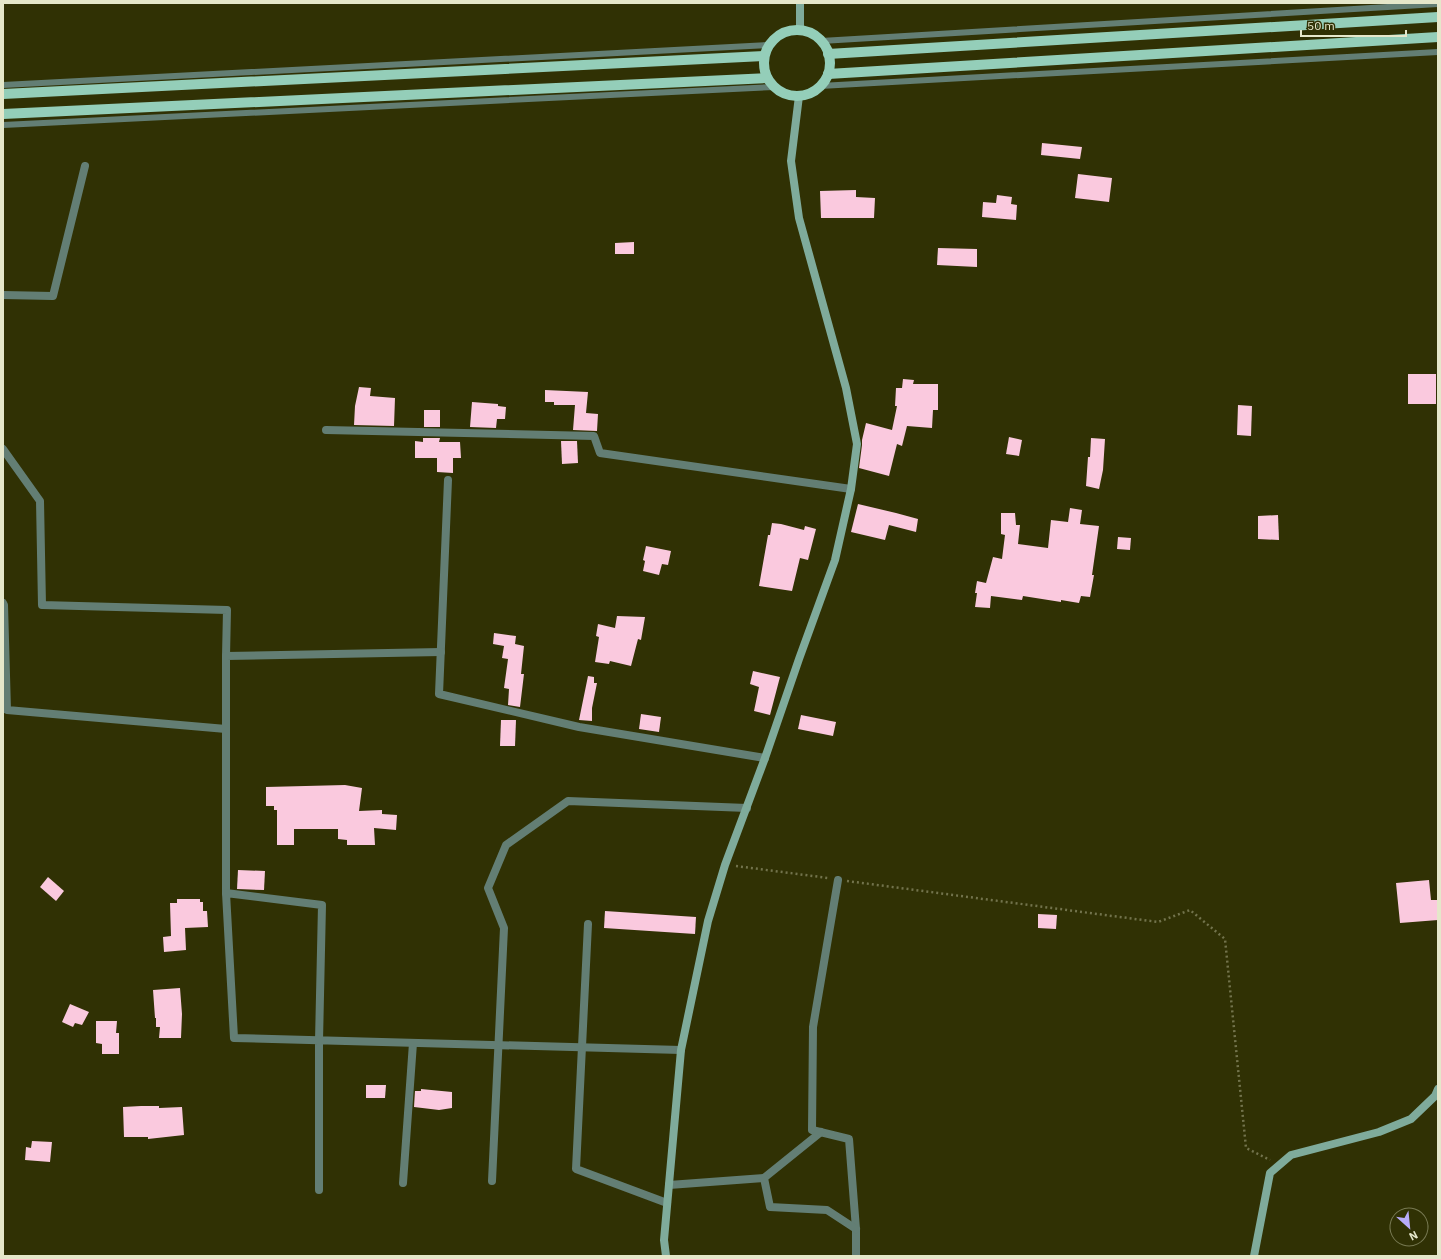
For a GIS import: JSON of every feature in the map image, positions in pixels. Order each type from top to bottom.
[{"type":"main road","points":[[828,54],[1438,17]]},
{"type":"main road","points":[[800,31],[816,36],[824,44],[830,64],[828,74],[820,86],[805,95],[795,96],[784,93],[774,87],[767,78],[764,67],[764,56],[769,45],[777,37],[786,32],[800,31]]},
{"type":"main road","points":[[828,74],[1438,37]]},
{"type":"main road","points":[[3,94],[764,56]]},
{"type":"main road","points":[[3,114],[767,78]]},
{"type":"street","points":[[800,3],[800,31]]},
{"type":"street","points":[[666,1256],[664,1240],[681,1050],[708,922],[725,865],[765,758],[835,560],[850,489],[857,444],[846,388],[799,218],[791,161],[799,96]]},
{"type":"street","points":[[3,295],[53,296],[85,166]]},
{"type":"street","points":[[326,430],[594,436],[600,453],[850,489]]},
{"type":"street","points":[[3,449],[40,501],[42,605],[227,610],[226,893],[234,1038],[681,1050]]},
{"type":"street","points":[[448,480],[439,694],[579,727],[765,758]]},
{"type":"street","points":[[3,603],[7,710],[226,729]]},
{"type":"street","points":[[226,656],[441,652]]},
{"type":"street","points":[[492,1181],[504,928],[488,888],[506,845],[568,801],[746,808]]},
{"type":"street","points":[[838,880],[813,1026],[812,1130],[849,1139],[856,1229],[856,1256]]},
{"type":"street","points":[[226,893],[322,905],[319,1041],[319,1190]]},
{"type":"street","points":[[588,924],[576,1169],[667,1203]]},
{"type":"street","points":[[402,1183],[413,1043]]},
{"type":"street","points":[[1254,1256],[1270,1173],[1291,1155],[1379,1132],[1410,1119],[1435,1096],[1438,1089]]},
{"type":"street","points":[[669,1185],[764,1178],[821,1132]]},
{"type":"street","points":[[764,1178],[770,1207],[827,1210],[856,1229]]},
{"type":"lane","points":[[821,41],[1438,4]]},
{"type":"lane","points":[[3,85],[769,45]]},
{"type":"lane","points":[[820,86],[1438,52]]},
{"type":"lane","points":[[3,125],[774,87]]},
{"type":"path","points":[[725,865],[1158,922],[1190,910],[1225,940],[1246,1148],[1279,1165]]},
{"type":"building","points":[[1042,143],[1082,147],[1080,159],[1041,155]]},
{"type":"building","points":[[1078,174],[1112,178],[1109,202],[1075,198]]},
{"type":"building","points":[[856,190],[856,197],[875,198],[874,218],[821,218],[820,191]]},
{"type":"building","points":[[997,195],[1012,197],[1011,204],[1017,205],[1016,220],[982,217],[983,202],[996,203]]},
{"type":"building","points":[[634,242],[634,254],[615,254],[615,243]]},
{"type":"building","points":[[938,248],[977,249],[977,267],[937,265]]},
{"type":"building","points":[[1408,374],[1436,374],[1436,404],[1408,404]]},
{"type":"building","points":[[903,379],[914,380],[913,384],[938,384],[938,410],[933,410],[932,428],[907,426],[902,446],[897,444],[889,476],[859,468],[862,440],[866,423],[892,430],[897,406],[895,406],[896,388],[902,388]]},
{"type":"building","points":[[359,387],[371,388],[370,396],[395,398],[394,426],[354,425],[355,406]]},
{"type":"building","points":[[545,390],[588,392],[586,413],[598,414],[597,431],[573,430],[575,405],[554,405],[554,402],[545,402]]},
{"type":"building","points":[[472,402],[498,404],[498,406],[506,407],[505,419],[497,419],[496,428],[470,427]]},
{"type":"building","points":[[1238,405],[1252,406],[1251,436],[1237,435]]},
{"type":"building","points":[[424,410],[440,410],[440,427],[424,427]]},
{"type":"building","points":[[1009,437],[1022,440],[1019,456],[1006,454]]},
{"type":"building","points":[[423,438],[440,438],[439,442],[460,442],[461,458],[453,458],[453,473],[437,472],[437,458],[415,458],[415,441],[423,442]]},
{"type":"building","points":[[1091,438],[1105,439],[1103,470],[1099,489],[1086,486]]},
{"type":"building","points":[[561,441],[577,441],[578,463],[562,464]]},
{"type":"building","points":[[858,504],[918,519],[916,532],[889,525],[885,540],[851,532]]},
{"type":"building","points":[[1070,508],[1082,510],[1080,524],[1099,526],[1092,575],[1094,575],[1090,597],[1081,596],[1079,603],[1061,600],[1061,602],[1023,596],[1022,600],[991,596],[990,608],[975,607],[977,581],[986,583],[993,557],[1002,559],[1005,535],[1001,534],[1001,513],[1015,513],[1016,525],[1020,525],[1018,544],[1048,548],[1051,520],[1068,522]]},
{"type":"building","points":[[1278,515],[1279,540],[1258,539],[1258,516]]},
{"type":"building","points":[[772,523],[804,530],[805,526],[816,529],[808,560],[800,558],[792,591],[759,586],[768,535],[770,535]]},
{"type":"building","points":[[1118,537],[1131,538],[1130,550],[1117,549]]},
{"type":"building","points":[[646,546],[671,551],[668,565],[662,564],[659,575],[643,571],[645,561],[643,560]]},
{"type":"building","points":[[617,616],[645,617],[641,640],[638,639],[631,666],[610,661],[609,664],[595,662],[599,637],[596,636],[598,624],[615,628]]},
{"type":"building","points":[[494,633],[516,636],[515,644],[524,646],[521,674],[524,674],[520,707],[508,705],[509,689],[504,688],[508,659],[502,658],[504,646],[493,644]]},
{"type":"building","points":[[753,671],[780,677],[770,715],[754,711],[759,687],[750,684]]},
{"type":"building","points":[[588,676],[594,677],[594,683],[597,683],[592,708],[592,721],[579,720]]},
{"type":"building","points":[[641,714],[661,717],[659,732],[639,729]]},
{"type":"building","points":[[801,715],[836,722],[833,736],[798,729]]},
{"type":"building","points":[[501,720],[516,720],[515,746],[500,746]]},
{"type":"building","points":[[345,785],[362,788],[359,811],[382,810],[382,814],[397,815],[396,830],[374,828],[375,845],[347,845],[347,840],[338,839],[338,829],[294,829],[294,845],[277,845],[277,810],[274,810],[274,806],[266,806],[266,787]]},
{"type":"building","points":[[238,870],[265,871],[264,890],[237,889]]},
{"type":"building","points":[[48,877],[64,891],[56,901],[40,887]]},
{"type":"building","points":[[1429,880],[1431,900],[1438,900],[1438,920],[1400,923],[1396,883]]},
{"type":"building","points":[[177,899],[200,899],[200,902],[203,902],[203,911],[207,911],[208,927],[185,928],[186,950],[164,952],[163,937],[171,936],[170,903],[177,903]]},
{"type":"building","points":[[605,911],[696,917],[695,934],[604,928]]},
{"type":"building","points":[[1038,914],[1057,915],[1056,929],[1038,928]]},
{"type":"building","points":[[180,988],[182,1014],[181,1038],[159,1038],[160,1027],[156,1027],[153,990]]},
{"type":"building","points":[[70,1004],[89,1012],[82,1025],[75,1023],[73,1027],[62,1022]]},
{"type":"building","points":[[96,1021],[117,1021],[116,1033],[119,1033],[119,1054],[102,1054],[102,1044],[96,1043]]},
{"type":"building","points":[[366,1085],[386,1085],[385,1098],[366,1098]]},
{"type":"building","points":[[421,1089],[452,1092],[452,1108],[439,1110],[414,1107],[415,1091],[421,1091]]},
{"type":"building","points":[[159,1106],[159,1108],[182,1107],[184,1135],[148,1139],[148,1137],[124,1137],[123,1107]]},
{"type":"building","points":[[32,1141],[52,1142],[50,1162],[25,1160],[26,1147],[31,1148]]}]
